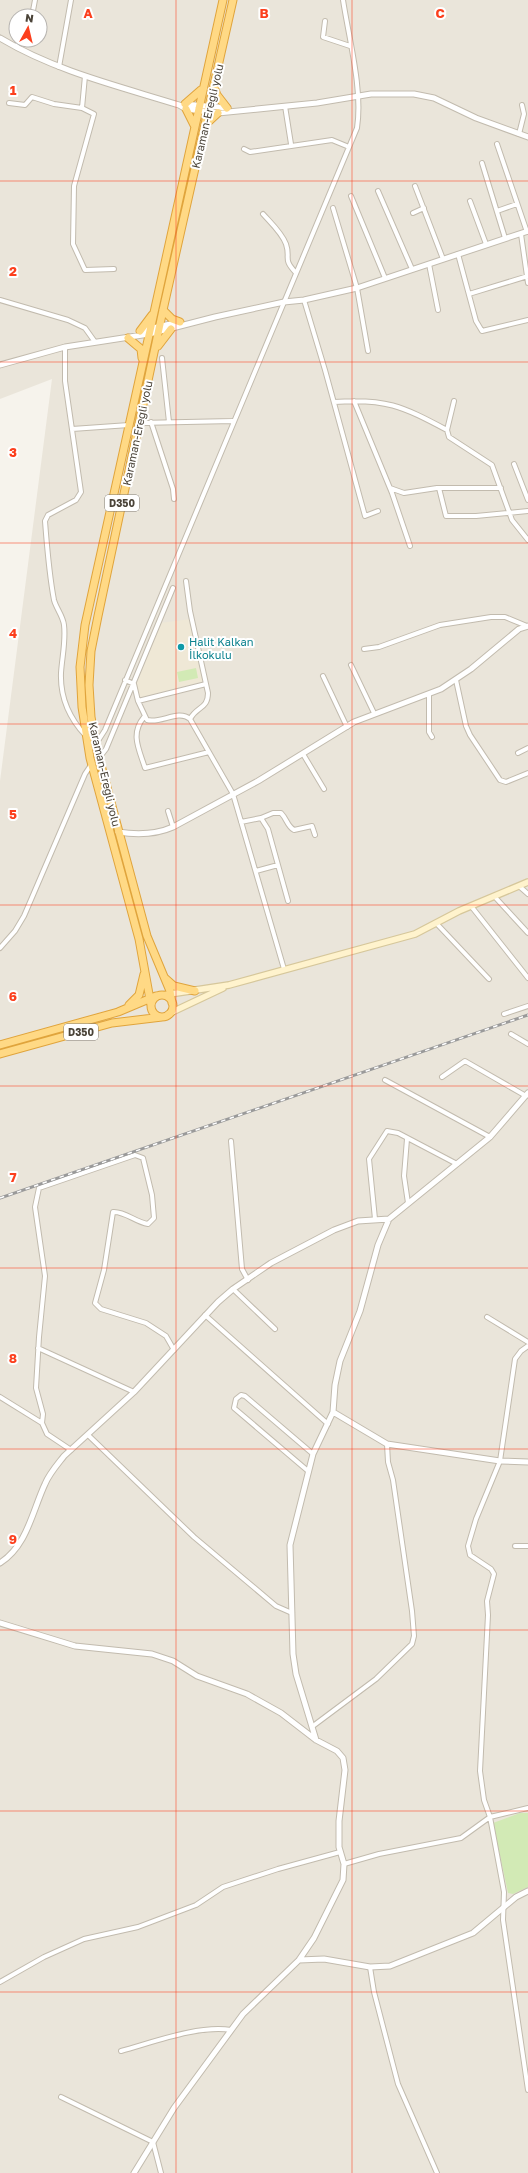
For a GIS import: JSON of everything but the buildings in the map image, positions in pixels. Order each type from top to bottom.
[{"type":"highway","name":"Karaman-Ereğli yolu","points":[[144,958],[91,764],[82,707],[80,667],[85,625],[222,0]]},
{"type":"highway","name":"Karaman-Ereğli yolu","points":[[172,1003],[171,994],[160,971],[147,936],[96,745],[89,684],[91,651],[163,310],[233,0]]},
{"type":"highway","points":[[214,86],[217,95],[230,109]]},
{"type":"highway","points":[[194,125],[184,106],[203,88]]},
{"type":"highway","points":[[205,126],[218,113]]},
{"type":"highway","points":[[163,310],[172,319],[180,322]]},
{"type":"highway","points":[[140,331],[154,311]]},
{"type":"highway","points":[[154,353],[162,339],[171,329]]},
{"type":"highway","points":[[128,338],[141,349],[143,364]]},
{"type":"highway","points":[[118,1012],[155,999],[169,997],[172,1003],[172,1009],[165,1016],[154,1013],[155,999],[144,958]]},
{"type":"highway","name":"D350","points":[[0,1045],[118,1012],[139,995],[144,978],[144,958]]},
{"type":"highway","points":[[160,971],[166,981],[174,986],[195,991]]},
{"type":"highway","name":"D350","points":[[0,1054],[112,1024],[165,1016]]},
{"type":"main road","points":[[155,999],[171,994],[229,985],[415,934],[471,906],[528,882]]},
{"type":"main road","points":[[165,1016],[229,985]]},
{"type":"street","points":[[59,67],[71,0]]},
{"type":"street","points":[[96,745],[105,730],[233,421],[357,128],[359,114],[358,96],[343,0]]},
{"type":"street","points":[[325,21],[323,37],[350,46]]},
{"type":"street","points":[[18,48],[59,67],[85,76],[198,109],[209,110],[284,106],[358,96],[392,93],[414,94],[434,98],[476,118],[528,137]]},
{"type":"street","points":[[82,108],[85,76]]},
{"type":"street","points":[[9,103],[25,106],[32,97],[54,104],[82,108],[94,114],[74,186],[73,244],[85,270],[114,269]]},
{"type":"street","points":[[519,134],[524,114],[522,105]]},
{"type":"street","points":[[284,106],[291,144]]},
{"type":"street","points":[[209,110],[218,113],[230,109]]},
{"type":"street","points":[[244,149],[250,152],[291,144],[332,140],[349,147]]},
{"type":"street","points":[[159,329],[171,329],[187,323],[357,288],[528,231],[517,204],[497,144]]},
{"type":"street","points":[[482,163],[505,238]]},
{"type":"street","points":[[415,186],[443,259]]},
{"type":"street","points":[[378,191],[412,269]]},
{"type":"street","points":[[351,196],[385,278]]},
{"type":"street","points":[[470,201],[486,244]]},
{"type":"street","points":[[497,211],[517,204]]},
{"type":"street","points":[[333,208],[357,288],[368,351]]},
{"type":"street","points":[[413,213],[424,208]]},
{"type":"street","points":[[264,214],[271,220],[286,244],[287,262],[296,273]]},
{"type":"street","points":[[521,234],[528,282]]},
{"type":"street","points":[[458,254],[476,321],[482,331],[528,320]]},
{"type":"street","points":[[429,264],[438,310]]},
{"type":"street","points":[[469,294],[528,276]]},
{"type":"street","points":[[0,300],[68,320],[85,328],[95,342]]},
{"type":"street","points":[[304,300],[365,516],[378,511]]},
{"type":"street","points":[[0,365],[65,347],[128,338],[180,322],[187,323]]},
{"type":"street","points":[[128,338],[140,331],[150,332]]},
{"type":"street","points":[[65,347],[65,381],[81,492],[76,500],[48,515],[45,521],[56,609],[64,623],[65,639],[61,675],[63,693],[67,711],[86,737]]},
{"type":"street","points":[[162,358],[169,422]]},
{"type":"street","points":[[354,401],[390,488],[410,546]]},
{"type":"street","points":[[334,402],[376,401],[394,405],[414,413],[447,430]]},
{"type":"street","points":[[454,402],[447,430],[449,437],[492,465],[516,527],[528,540]]},
{"type":"street","points":[[139,423],[233,421]]},
{"type":"street","points":[[151,422],[174,488],[174,499]]},
{"type":"street","points":[[72,428],[129,425]]},
{"type":"street","points":[[514,464],[528,500]]},
{"type":"street","points":[[390,488],[404,493],[439,488],[501,488]]},
{"type":"street","points":[[439,488],[446,516],[476,516],[510,512],[528,512]]},
{"type":"street","points":[[186,581],[208,701],[205,706],[194,712],[190,719]]},
{"type":"street","points":[[99,758],[106,749],[173,588]]},
{"type":"street","points":[[364,650],[379,647],[440,625],[491,617],[505,617],[528,626]]},
{"type":"street","points":[[118,832],[136,835],[159,832],[173,827],[303,754],[347,726],[374,713],[429,694],[456,680],[519,629],[528,626]]},
{"type":"street","points":[[351,665],[374,713]]},
{"type":"street","points":[[323,676],[347,726]]},
{"type":"street","points":[[125,680],[134,684]]},
{"type":"street","points":[[456,680],[466,726],[470,736],[500,780],[506,782],[528,773]]},
{"type":"street","points":[[134,684],[138,701],[144,716],[152,722],[182,715],[190,719],[233,794],[284,969]]},
{"type":"street","points":[[138,701],[206,684]]},
{"type":"street","points":[[429,694],[430,732],[432,737]]},
{"type":"street","points":[[144,716],[137,725],[136,739],[145,768],[209,752]]},
{"type":"street","points":[[518,753],[528,748]]},
{"type":"street","points":[[303,754],[324,789]]},
{"type":"street","points":[[0,948],[15,931],[24,916],[85,774],[91,764]]},
{"type":"street","points":[[168,811],[173,827]]},
{"type":"street","points":[[241,822],[261,818],[273,813],[281,813],[285,817],[289,827],[294,830],[312,826],[315,835]]},
{"type":"street","points":[[261,818],[268,829],[288,901]]},
{"type":"street","points":[[256,871],[278,866]]},
{"type":"street","points":[[519,886],[528,894]]},
{"type":"street","points":[[494,896],[528,933]]},
{"type":"street","points":[[471,906],[528,978]]},
{"type":"street","points":[[436,924],[489,979]]},
{"type":"street","points":[[504,1014],[528,1006]]},
{"type":"street","points":[[511,1034],[528,1044]]},
{"type":"street","points":[[316,1740],[296,1674],[289,1557],[290,1545],[313,1454],[333,1412],[335,1385],[340,1361],[360,1311],[378,1245],[388,1220],[490,1137],[527,1095],[465,1061],[442,1077]]},
{"type":"street","points":[[385,1080],[490,1137]]},
{"type":"street","points":[[374,1219],[369,1159],[387,1131],[398,1133],[406,1139],[457,1164]]},
{"type":"street","points":[[406,1139],[404,1176],[408,1203]]},
{"type":"street","points":[[231,1141],[242,1269],[248,1280]]},
{"type":"street","points":[[71,1450],[47,1434],[42,1423],[43,1414],[36,1388],[38,1348],[45,1276],[35,1207],[39,1188],[135,1155],[143,1158],[152,1195],[154,1218],[148,1224],[120,1212],[113,1212],[104,1270],[95,1303],[101,1308],[146,1323],[166,1336],[174,1350]]},
{"type":"street","points":[[0,1563],[12,1556],[20,1545],[45,1482],[56,1466],[71,1450],[134,1392],[174,1350],[205,1314],[233,1289],[271,1263],[334,1230],[358,1221],[374,1219],[388,1220]]},
{"type":"street","points":[[233,1289],[275,1328]]},
{"type":"street","points":[[205,1314],[328,1424]]},
{"type":"street","points":[[487,1317],[528,1342]]},
{"type":"street","points":[[528,1346],[521,1351],[513,1368],[500,1461],[476,1519],[468,1546],[470,1555],[491,1569],[494,1574],[487,1602],[488,1615],[480,1771],[484,1800],[490,1817],[504,1892],[502,1920],[528,2090]]},
{"type":"street","points":[[38,1348],[134,1392]]},
{"type":"street","points":[[308,1471],[234,1408],[236,1399],[241,1395],[245,1396],[313,1454]]},
{"type":"street","points":[[0,1397],[42,1423]]},
{"type":"street","points":[[333,1412],[387,1444],[430,1449],[500,1461],[528,1462]]},
{"type":"street","points":[[88,1435],[194,1537],[276,1606],[292,1613]]},
{"type":"street","points":[[313,1726],[376,1678],[412,1644],[414,1636],[412,1611],[393,1480],[388,1462],[387,1444]]},
{"type":"street","points":[[515,1546],[528,1546]]},
{"type":"street","points":[[0,1623],[75,1646],[152,1654],[173,1661],[197,1676],[246,1694],[281,1713],[316,1740],[337,1751],[343,1758],[345,1770],[339,1821],[340,1852],[344,1864],[343,1880],[314,1938],[299,1960],[243,2014],[174,2108],[134,2173]]},
{"type":"street","points":[[344,1864],[380,1854],[461,1838],[490,1817],[528,1808]]},
{"type":"street","points":[[0,1982],[44,1957],[84,1940],[138,1927],[196,1905],[223,1887],[278,1869],[340,1852]]},
{"type":"street","points":[[299,1960],[324,1959],[370,1967],[390,1966],[473,1933],[503,1908],[528,1891]]},
{"type":"street","points":[[370,1967],[374,1992],[398,2084],[437,2173]]},
{"type":"street","points":[[121,2051],[202,2030],[219,2028],[232,2030]]},
{"type":"street","points":[[61,2097],[153,2142],[161,2173],[165,2173]]},
{"type":"shaded area","points":[[0,0],[528,0],[528,2173],[0,2173],[0,781],[52,379],[0,399]]},
{"type":"shaded area","points":[[191,619],[204,681],[139,698],[136,685],[160,623]]},
{"type":"green space","points":[[196,668],[198,678],[179,682],[177,672]]},
{"type":"green space","points":[[520,1813],[528,1813],[528,1887],[513,1894],[508,1893],[493,1823]]},
{"type":"railway","points":[[0,1198],[528,1015]]},
{"type":"place","name":"Halit Kalkan İlkokulu","points":[[181,647]]}]
